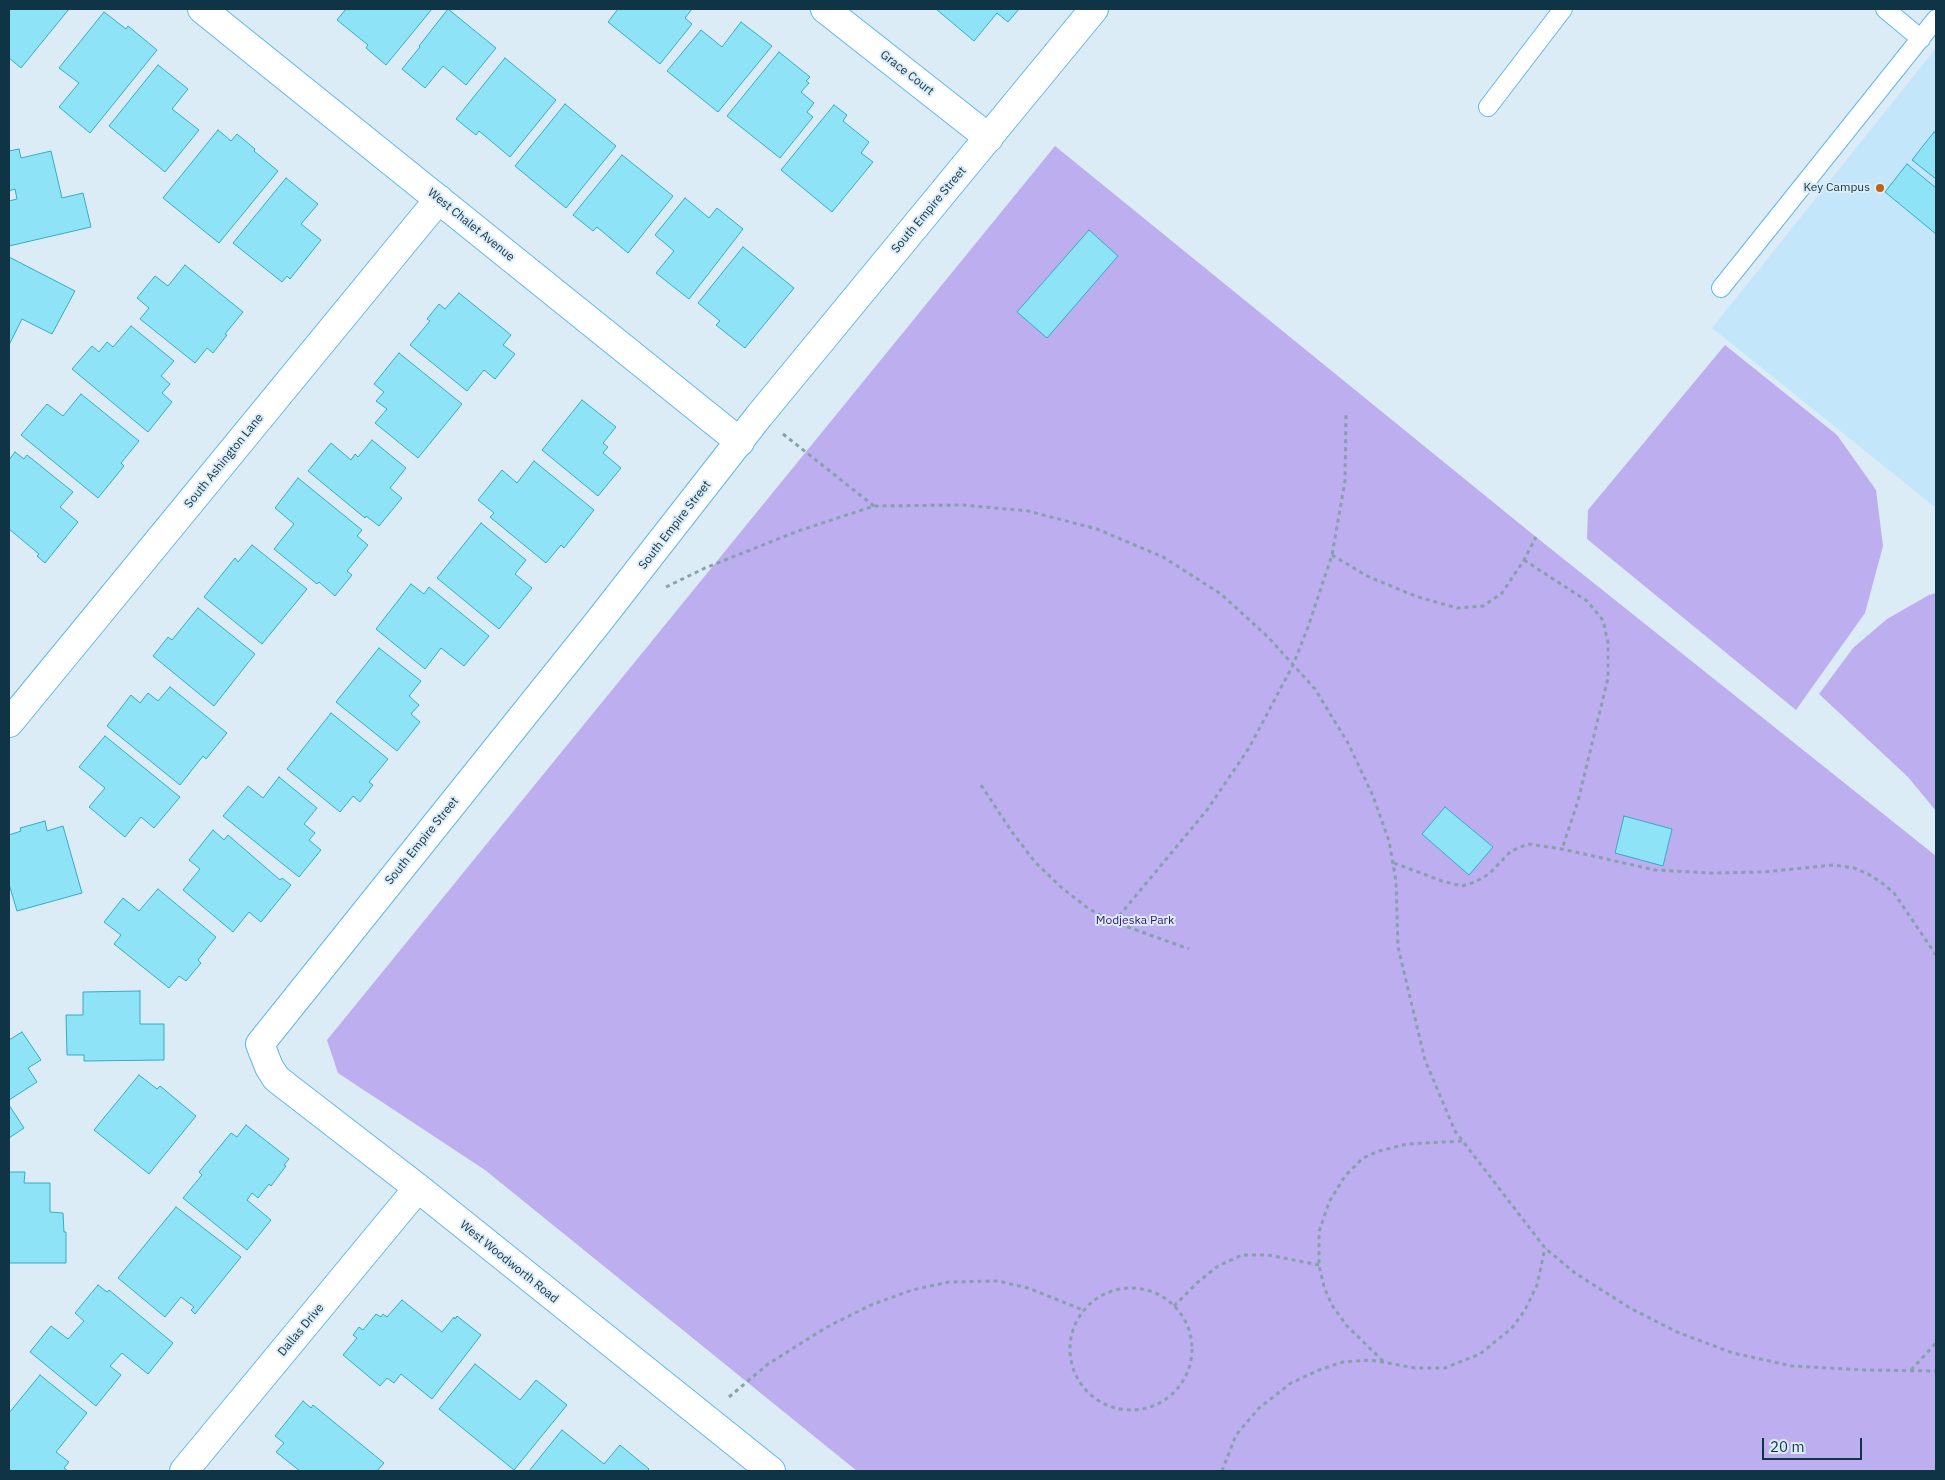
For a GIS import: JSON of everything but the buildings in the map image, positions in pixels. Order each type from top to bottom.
[{"type":"street","name":"West Chalet Avenue","points":[[202,9],[740,442]]},
{"type":"street","name":"Grace Court","points":[[825,9],[989,138]]},
{"type":"street","name":"South Empire Street","points":[[260,1044],[759,416],[1094,9]]},
{"type":"street","name":"South Ashington Lane","points":[[9,723],[439,199]]},
{"type":"street","name":"West Woodworth Road","points":[[260,1044],[269,1067],[276,1078],[418,1188],[770,1471]]},
{"type":"street","name":"Dallas Drive","points":[[184,1471],[418,1188]]},
{"type":"lane","points":[[1488,107],[1563,9]]},
{"type":"lane","points":[[1885,9],[1920,39]]},
{"type":"lane","points":[[1721,288],[1936,18]]},
{"type":"path","points":[[1114,922],[1207,810],[1249,748],[1293,664],[1308,627],[1332,555],[1345,481],[1346,412]]},
{"type":"path","points":[[759,416],[874,506]]},
{"type":"path","points":[[660,590],[705,568],[798,531],[874,506],[963,505],[1028,511],[1097,529],[1163,557],[1221,594],[1268,637],[1315,689],[1348,743],[1373,796],[1389,842],[1396,880],[1398,947],[1425,1060],[1455,1131],[1545,1248],[1575,1273],[1630,1308],[1677,1332],[1733,1353],[1792,1366],[1936,1371]]},
{"type":"path","points":[[1332,555],[1367,576],[1407,593],[1457,608],[1483,606],[1502,593],[1524,560],[1536,537]]},
{"type":"path","points":[[1524,560],[1587,600],[1603,620],[1608,643],[1608,678],[1578,801],[1562,849]]},
{"type":"path","points":[[981,785],[1012,832],[1035,862],[1062,888],[1089,909],[1114,922],[1189,949]]},
{"type":"path","points":[[1393,863],[1442,881],[1462,886],[1475,882],[1489,874],[1511,851],[1528,844],[1562,849],[1655,870],[1711,873],[1764,872],[1833,865],[1854,868],[1868,874],[1894,893],[1936,955]]},
{"type":"path","points":[[1384,1362],[1347,1326],[1332,1306],[1324,1287],[1319,1266],[1318,1232],[1329,1202],[1345,1176],[1364,1158],[1379,1151],[1406,1144],[1463,1141]]},
{"type":"path","points":[[1222,1471],[1236,1435],[1259,1408],[1291,1383],[1319,1370],[1344,1362],[1372,1360],[1415,1368],[1445,1368],[1480,1354],[1512,1328],[1525,1310],[1537,1284],[1545,1248]]},
{"type":"path","points":[[1174,1306],[1198,1282],[1218,1266],[1242,1255],[1268,1255],[1319,1266]]},
{"type":"path","points":[[703,1418],[768,1364],[827,1327],[871,1305],[912,1290],[949,1282],[998,1281],[1028,1288],[1083,1310]]},
{"type":"path","points":[[1124,1288],[1144,1289],[1156,1293],[1166,1298],[1174,1306],[1180,1312],[1188,1327],[1192,1343],[1192,1356],[1187,1374],[1172,1394],[1153,1406],[1137,1410],[1114,1407],[1092,1396],[1073,1369],[1070,1355],[1070,1339],[1083,1310],[1104,1294],[1124,1288]]},
{"type":"path","points":[[1911,1371],[1936,1343]]},
{"type":"shaded area","name":"Key Campus","points":[[1936,48],[1936,508],[1712,328]]},
{"type":"green space","name":"Modjeska Park","points":[[1055,146],[1536,537],[1936,856],[1936,1471],[857,1471],[485,1170],[338,1073],[327,1040]]},
{"type":"green space","points":[[1725,345],[1837,435],[1876,490],[1883,546],[1865,613],[1796,710],[1587,539],[1588,510]]},
{"type":"green space","points":[[1936,593],[1936,811],[1908,777],[1819,694],[1853,648],[1887,619],[1929,595]]},
{"type":"place","name":"Key Campus","points":[[1880,188]]}]
